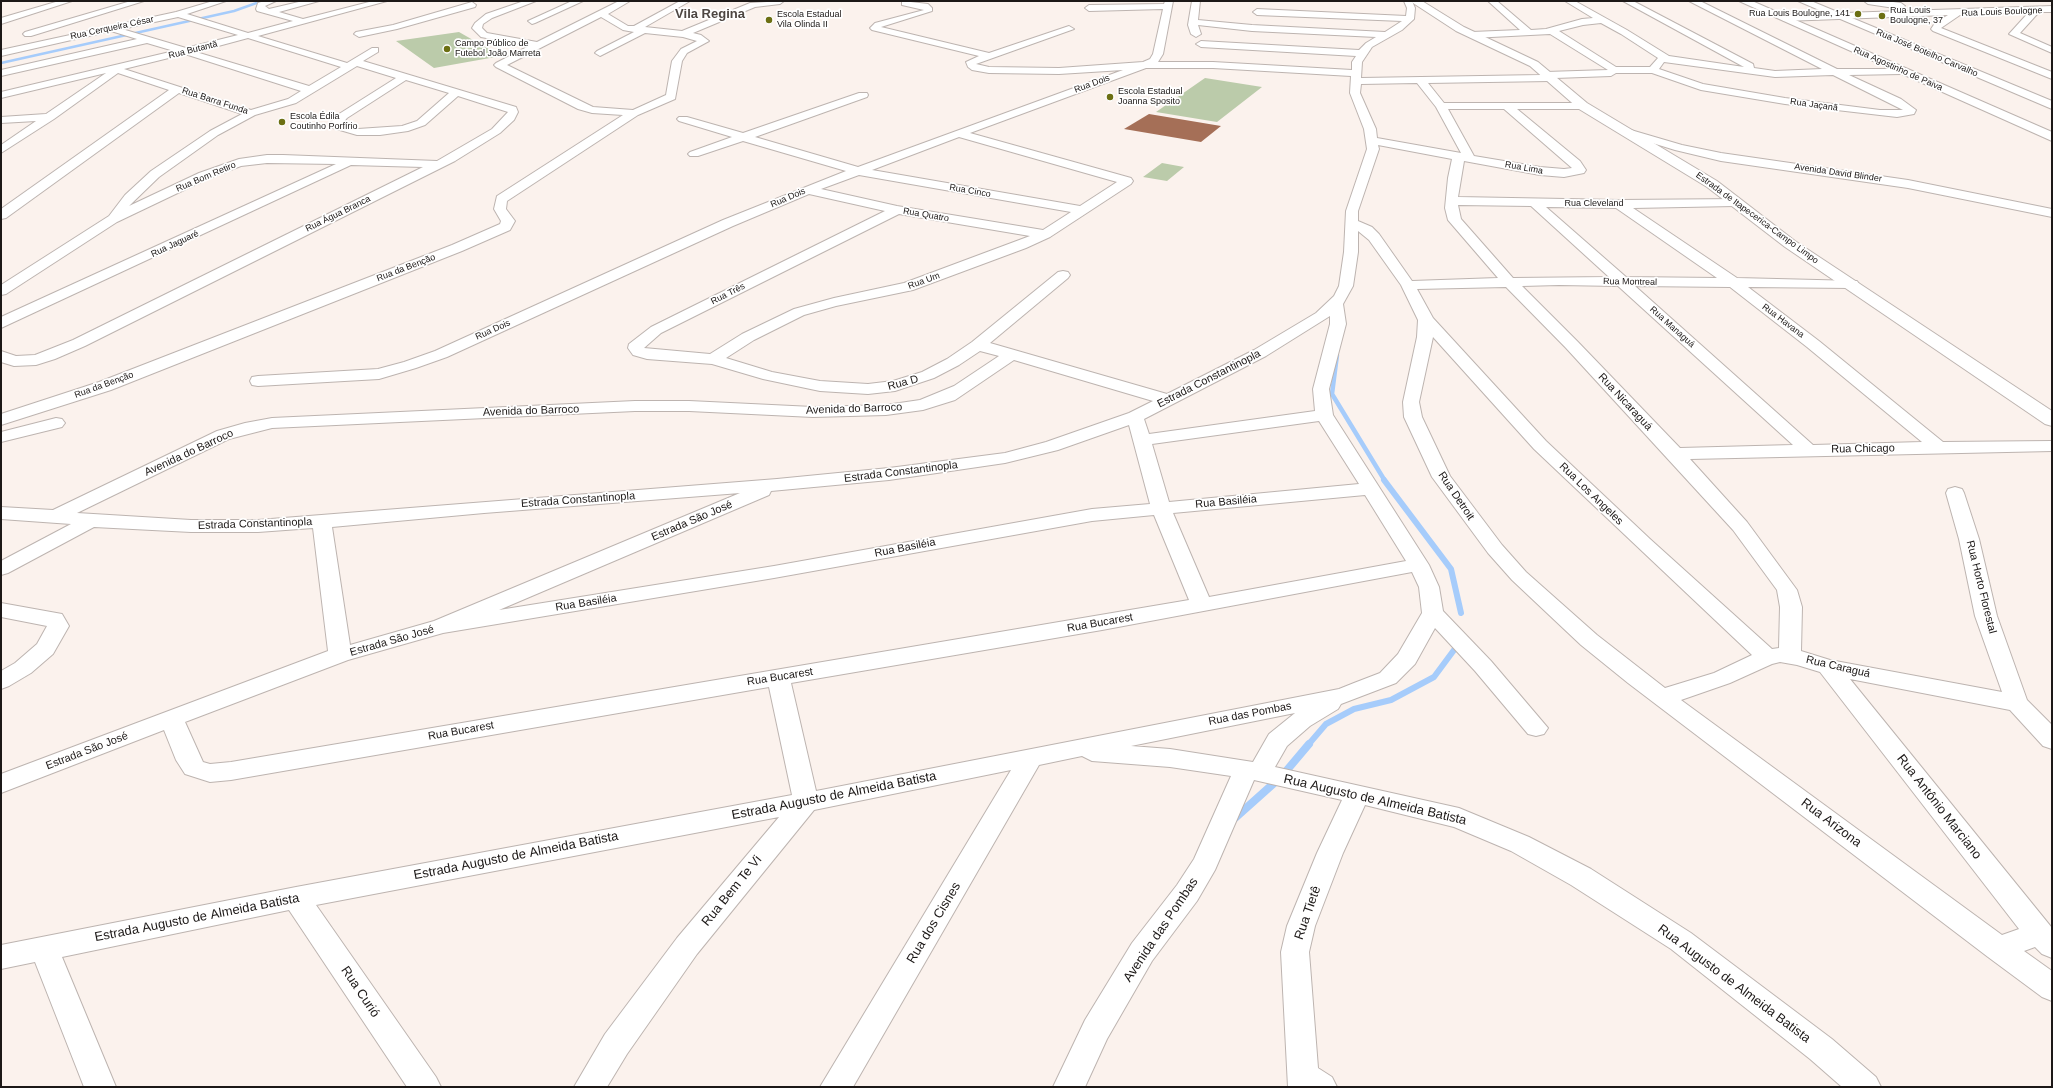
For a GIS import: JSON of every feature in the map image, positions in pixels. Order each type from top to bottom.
[{"type":"main road","name":"Estrada de Itapecerica-Campo Limpo","points":[[1415,1],[1438,17],[1472,35],[1534,64],[1583,106],[1694,172],[1790,244],[1852,284],[2052,420]]},
{"type":"main road","name":"Rua Agostinho de Paiva","points":[[1744,1],[2052,137]]},
{"type":"main road","name":"Rua José Botelho Carvalho","points":[[1803,1],[2052,105]]},
{"type":"main road","points":[[2034,129],[2052,126]]},
{"type":"street","points":[[1,21],[68,1]]},
{"type":"street","points":[[16,37],[140,1]]},
{"type":"street","name":"Rua Cerqueira César","points":[[1,53],[178,14],[195,5],[222,1]]},
{"type":"street","points":[[272,1],[260,6],[260,9],[304,21]]},
{"type":"street","points":[[268,12],[315,1]]},
{"type":"street","name":"Rua Butantã","points":[[1,95],[115,70],[383,1]]},
{"type":"street","points":[[532,1],[489,16],[477,25],[478,30],[484,35],[537,45]]},
{"type":"street","points":[[532,21],[578,1]]},
{"type":"street","points":[[626,1],[499,65],[582,107],[592,110],[634,113]]},
{"type":"street","points":[[600,53],[686,1]]},
{"type":"street","points":[[602,14],[618,25],[639,30],[682,34],[754,3],[780,1]]},
{"type":"street","points":[[1196,1],[1193,22],[1196,36],[1213,65]]},
{"type":"street","points":[[1373,140],[1356,93],[1355,77],[1357,62],[1362,53],[1370,45],[1400,28],[1410,19],[1411,8],[1407,1],[1397,1]]},
{"type":"street","points":[[1492,1],[1530,33]]},
{"type":"street","points":[[1569,1],[1666,59]]},
{"type":"street","points":[[1626,1],[1762,73]]},
{"type":"street","points":[[1693,1],[1839,72]]},
{"type":"street","points":[[1868,1],[1956,14]]},
{"type":"street","points":[[2024,1],[2052,8]]},
{"type":"street","points":[[450,3],[505,10]]},
{"type":"street","points":[[1089,8],[1169,3],[1158,54],[1154,61],[1145,65]]},
{"type":"street","points":[[23,4],[50,6]]},
{"type":"street","points":[[905,4],[920,5],[928,8],[928,11],[878,25],[875,28],[990,56],[1069,29]]},
{"type":"street","points":[[1278,4],[1254,13],[1410,19]]},
{"type":"street","points":[[359,34],[394,27],[478,6]]},
{"type":"street","name":"Rua Louis Boulogne","points":[[1784,18],[1956,14],[2035,11],[2052,8]]},
{"type":"street","points":[[2035,11],[2014,34],[2052,50]]},
{"type":"street","name":"Rua Água Branca","points":[[1,356],[10,360],[25,361],[49,356],[63,350],[438,164],[482,140],[504,124],[514,112],[512,110],[457,92],[247,36],[178,14]]},
{"type":"street","points":[[1956,14],[1938,25],[1936,29],[2052,76]]},
{"type":"street","points":[[474,18],[489,16]]},
{"type":"street","points":[[1219,26],[1238,18]]},
{"type":"street","points":[[1472,35],[1552,31],[1582,22],[1602,20]]},
{"type":"street","points":[[394,27],[451,21]]},
{"type":"street","points":[[1193,22],[1219,26],[1387,35]]},
{"type":"street","points":[[111,28],[187,51],[212,61],[310,90]]},
{"type":"street","points":[[1552,31],[1609,66],[1613,70]]},
{"type":"street","name":"Rua da Benção","points":[[1,420],[105,386],[497,232],[505,227],[508,221],[500,209],[501,199],[634,113],[672,97],[677,61],[684,52],[704,41],[698,37],[682,34]]},
{"type":"street","points":[[1,73],[149,40]]},
{"type":"street","points":[[1201,44],[1362,53]]},
{"type":"street","name":"Rua Barra Funda","points":[[115,70],[251,113],[292,101],[375,50]]},
{"type":"street","name":"Rua Jaçanã","points":[[990,56],[971,62],[971,65],[976,68],[989,70],[1058,71],[1145,65],[1213,65],[1355,77],[1420,80],[1597,74],[1611,73],[1613,70],[1653,70],[1692,84],[1728,91],[1861,111],[1897,114],[1910,112],[1911,110],[1897,101],[1839,72]]},
{"type":"street","points":[[1653,70],[1661,60],[1681,59],[1762,73],[1902,71]]},
{"type":"street","points":[[2025,65],[2052,64]]},
{"type":"street","name":"Rua Dois","points":[[258,381],[378,374],[396,370],[441,354],[728,223],[808,190],[858,170],[1145,65]]},
{"type":"street","points":[[1,150],[52,116],[115,70]]},
{"type":"street","points":[[404,77],[343,116],[336,124],[337,126],[357,132],[380,132],[404,129],[421,123],[457,92]]},
{"type":"street","points":[[1420,80],[1441,106],[1464,156]]},
{"type":"street","points":[[1,215],[87,152],[178,89]]},
{"type":"street","points":[[1728,91],[1744,105]]},
{"type":"street","points":[[61,95],[83,94]]},
{"type":"street","points":[[694,154],[863,95]]},
{"type":"street","points":[[1,99],[38,97]]},
{"type":"street","points":[[1441,106],[1583,106]]},
{"type":"street","name":"Rua Lima","points":[[1373,140],[1540,171],[1564,173],[1580,170],[1576,164],[1508,106]]},
{"type":"street","points":[[112,219],[129,198],[167,164],[214,133],[251,113]]},
{"type":"street","points":[[1,120],[52,116]]},
{"type":"street","name":"Rua Cinco","points":[[683,118],[858,170],[1082,210]]},
{"type":"street","name":"Avenida David Blinder","points":[[1624,131],[1672,146],[1721,157],[1908,184],[2052,213]]},
{"type":"street","name":"Rua Um","points":[[713,359],[748,337],[799,312],[834,302],[908,287],[1045,234],[1127,181],[958,133]]},
{"type":"street","name":"Estrada Constantinopla","points":[[1,513],[56,516],[91,522],[191,526],[258,526],[777,485],[940,468],[1005,458],[1059,443],[1135,417],[1295,333],[1327,312],[1340,298],[1346,286],[1350,260],[1352,212],[1373,149],[1373,140]]},
{"type":"street","points":[[1,143],[13,142]]},
{"type":"street","name":"Rua Nicaraguá","points":[[1464,156],[1454,178],[1453,202],[1451,208],[1455,220],[1508,281],[1675,454],[1740,526],[1787,590],[1791,607],[1790,656]]},
{"type":"street","name":"Rua Bom Retiro","points":[[1,291],[112,219],[203,176],[239,163],[268,159],[438,164]]},
{"type":"street","name":"Rua Jaguaré","points":[[1,323],[348,162]]},
{"type":"street","name":"Rua Quatro","points":[[808,190],[897,210],[1045,234]]},
{"type":"street","name":"Rua Cleveland","points":[[1453,202],[1619,204],[1735,202]]},
{"type":"street","name":"Rua Managuá","points":[[1536,204],[1808,450]]},
{"type":"street","name":"Rua Havana","points":[[1619,204],[1735,284],[1813,344],[1939,447]]},
{"type":"street","name":"Rua Três","points":[[713,359],[647,354],[639,352],[636,348],[637,344],[656,330],[897,210]]},
{"type":"street","points":[[1351,223],[1370,232],[1408,285],[1426,320]]},
{"type":"street","name":"Rua D","points":[[713,359],[785,380],[820,386],[868,389],[895,386],[912,382],[953,362],[978,345],[1063,275]]},
{"type":"street","name":"Rua Montreal","points":[[1408,285],[1508,281],[1852,284]]},
{"type":"street","points":[[1340,298],[1336,304],[1338,324],[1322,389],[1324,416],[1419,564],[1429,587],[1434,613],[1483,666],[1536,728]]},
{"type":"street","name":"Rua Los Angeles","points":[[1426,320],[1540,445],[1643,543],[1767,657]]},
{"type":"street","name":"Rua Detroit","points":[[1426,320],[1425,337],[1411,402],[1413,417],[1441,477],[1494,549],[1519,576],[1589,640],[1664,697]]},
{"type":"street","points":[[978,345],[1169,400]]},
{"type":"street","name":"Avenida do Barroco","points":[[56,516],[223,435],[245,428],[272,423],[635,406],[689,406],[813,412],[886,410],[923,405],[949,396],[1011,355]]},
{"type":"street","points":[[1143,440],[1324,416]]},
{"type":"street","points":[[1135,417],[1143,440],[1161,508],[1202,605]]},
{"type":"street","points":[[1,437],[56,422]]},
{"type":"street","name":"Rua Chicago","points":[[1675,454],[1939,447],[2052,446]]},
{"type":"street","name":"Estrada São José","points":[[1,784],[340,656],[442,626],[777,485]]},
{"type":"street","name":"Rua Basiléia","points":[[442,626],[774,572],[1092,514],[1371,489]]},
{"type":"street","name":"Rua Horto Florestal","points":[[1954,493],[1969,539],[1986,616],[2017,703]]},
{"type":"street","points":[[1,569],[65,537],[91,522]]},
{"type":"street","points":[[322,522],[340,656]]},
{"type":"street","name":"Rua Bucarest","points":[[172,720],[188,760],[194,768],[210,773],[1102,623],[1419,564]]},
{"type":"street","points":[[1,610],[54,619],[58,626],[54,636],[45,649],[23,668],[1,681]]},
{"type":"street","name":"Rua das Pombas","points":[[1031,758],[1342,696],[1362,689],[1388,678],[1407,658],[1434,613]]},
{"type":"street","name":"Rua Caraguá","points":[[1664,697],[1722,678],[1767,657],[1790,656],[1828,667],[2017,703]]},
{"type":"street","name":"Rua Antônio Marciano","points":[[1828,667],[2046,940]]},
{"type":"street","points":[[778,678],[806,802]]},
{"type":"street","name":"Avenida das Pombas","points":[[1069,1087],[1096,1030],[1142,952],[1187,893],[1206,863],[1269,752],[1278,740],[1302,720],[1342,696]]},
{"type":"street","name":"Rua Arizona","points":[[1664,697],[1998,950],[2052,988]]},
{"type":"street","points":[[2017,703],[2052,740]]},
{"type":"street","name":"Rua Augusto de Almeida Batista","points":[[1068,750],[1170,758],[1257,772],[1459,818],[1520,844],[1581,877],[1681,941],[1821,1049],[1865,1087]]},
{"type":"street","name":"Estrada Augusto de Almeida Batista","points":[[1,957],[296,898],[1031,758]]},
{"type":"street","name":"Rua dos Cisnes","points":[[836,1087],[1031,758]]},
{"type":"street","name":"Rua Tietê","points":[[1309,1083],[1296,952],[1301,926],[1330,853],[1358,795]]},
{"type":"street","name":"Rua Bem Te Vi","points":[[590,1087],[616,1044],[678,958],[806,802]]},
{"type":"street","name":"Rua Curió","points":[[296,898],[425,1087]]},
{"type":"street","points":[[1998,950],[2046,940]]},
{"type":"street","points":[[44,949],[100,1087]]},
{"type":"green space","name":"Campo Público de Futebol João Marreta","points":[[459,32],[501,56],[434,68],[396,41]]},
{"type":"green space","points":[[1205,78],[1262,87],[1217,122],[1156,112]]},
{"type":"green space","points":[[1162,163],[1184,167],[1167,181],[1143,177]]},
{"type":"building","points":[[1149,114],[1221,126],[1201,142],[1124,129]]},
{"type":"waterway","points":[[1,63],[234,11],[262,1]]},
{"type":"waterway","points":[[1337,355],[1332,394],[1385,481]]},
{"type":"waterway","points":[[1384,480],[1451,569],[1461,613]]},
{"type":"waterway","points":[[1308,745],[1326,724],[1354,709],[1391,700],[1434,677],[1454,650]]},
{"type":"waterway","points":[[1235,818],[1282,776],[1309,744]]},
{"type":"place","name":"Rua Louis Boulogne, 141","points":[[1858,14]]},
{"type":"place","name":"Rua Louis Boulogne, 37","points":[[1882,16]]},
{"type":"place","name":"Escola Estadual Vila Olinda II","points":[[769,20]]},
{"type":"place","name":"Campo Público de Futebol João Marreta","points":[[447,49]]},
{"type":"place","name":"Escola Estadual Joanna Sposito","points":[[1110,97]]},
{"type":"place","name":"Escola Édila Coutinho Porfírio","points":[[282,122]]},
{"type":"district","name":"Vila Regina","points":[[710,14]]}]
